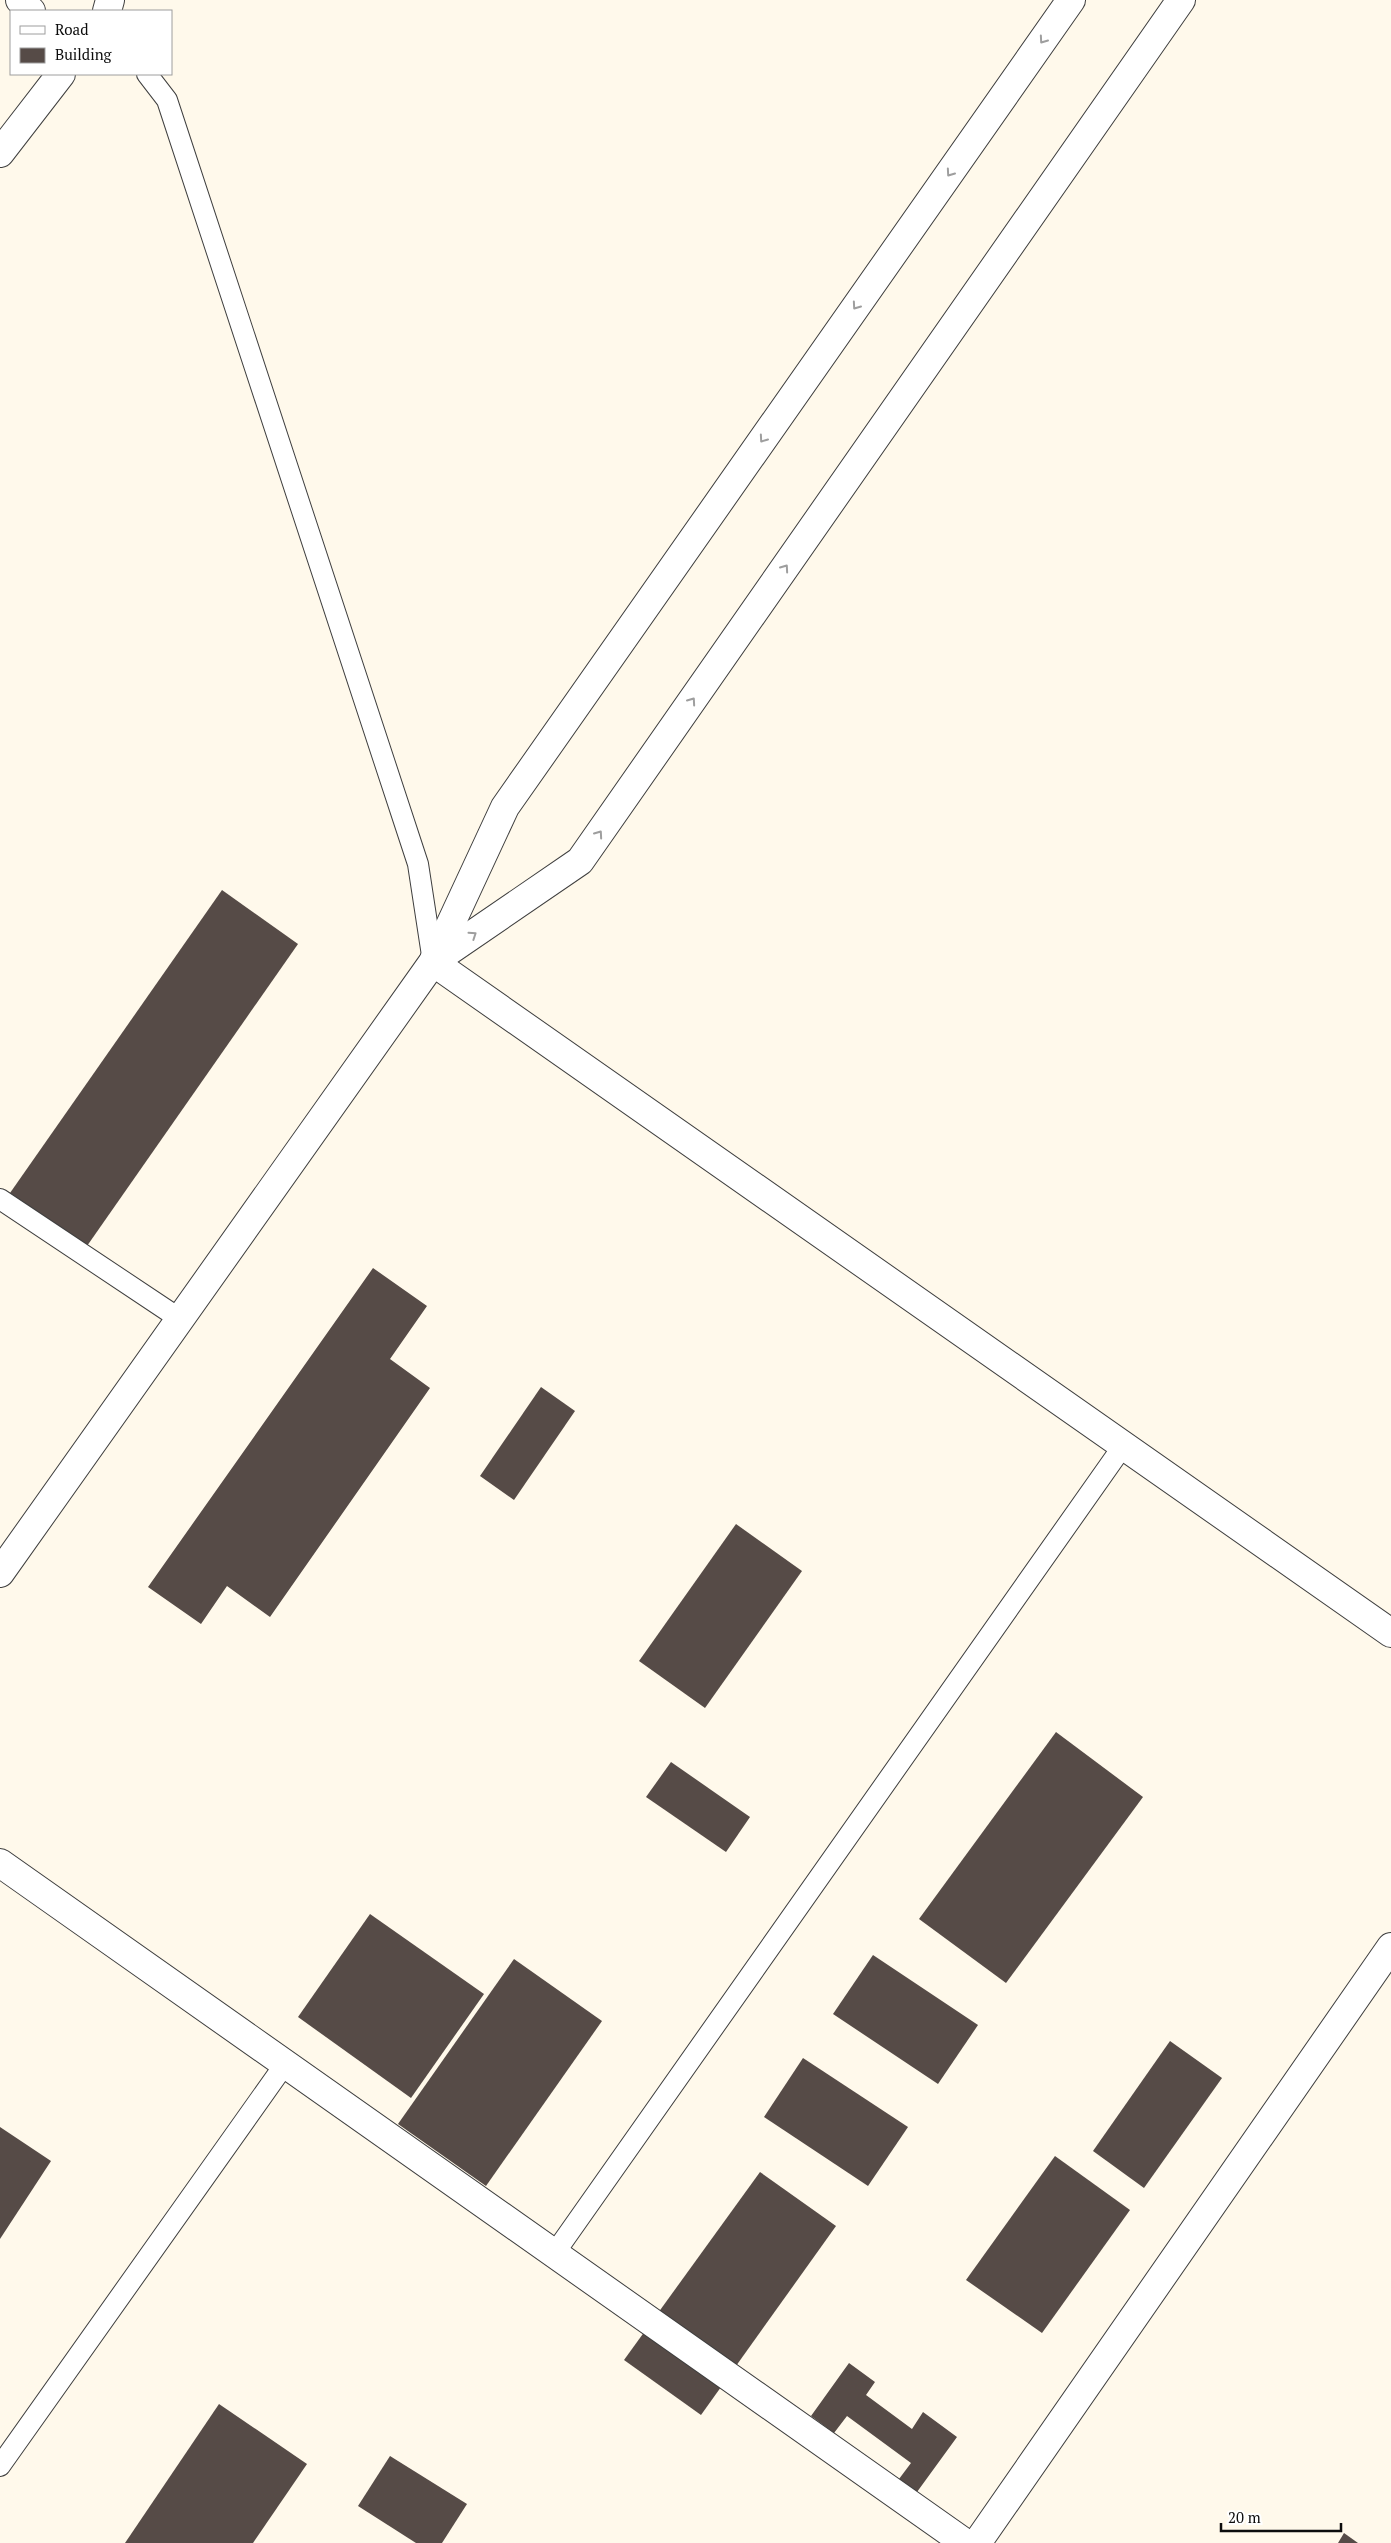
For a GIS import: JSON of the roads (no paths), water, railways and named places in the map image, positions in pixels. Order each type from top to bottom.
[{"type":"street","points":[[20,0],[29,10]]},
{"type":"street","points":[[0,1573],[433,962],[505,807],[1071,0]]},
{"type":"street","points":[[433,962],[580,861],[1181,0]]},
{"type":"street","points":[[0,153],[60,75]]},
{"type":"street","points":[[433,962],[1391,1633]]},
{"type":"street","points":[[0,1863],[965,2543]]},
{"type":"street","points":[[977,2543],[1391,1947]]},
{"type":"lane","points":[[148,75],[167,100],[418,864],[433,962]]},
{"type":"lane","points":[[0,1199],[180,1319]]},
{"type":"lane","points":[[554,2254],[1123,1446]]},
{"type":"lane","points":[[0,2466],[285,2064]]}]
